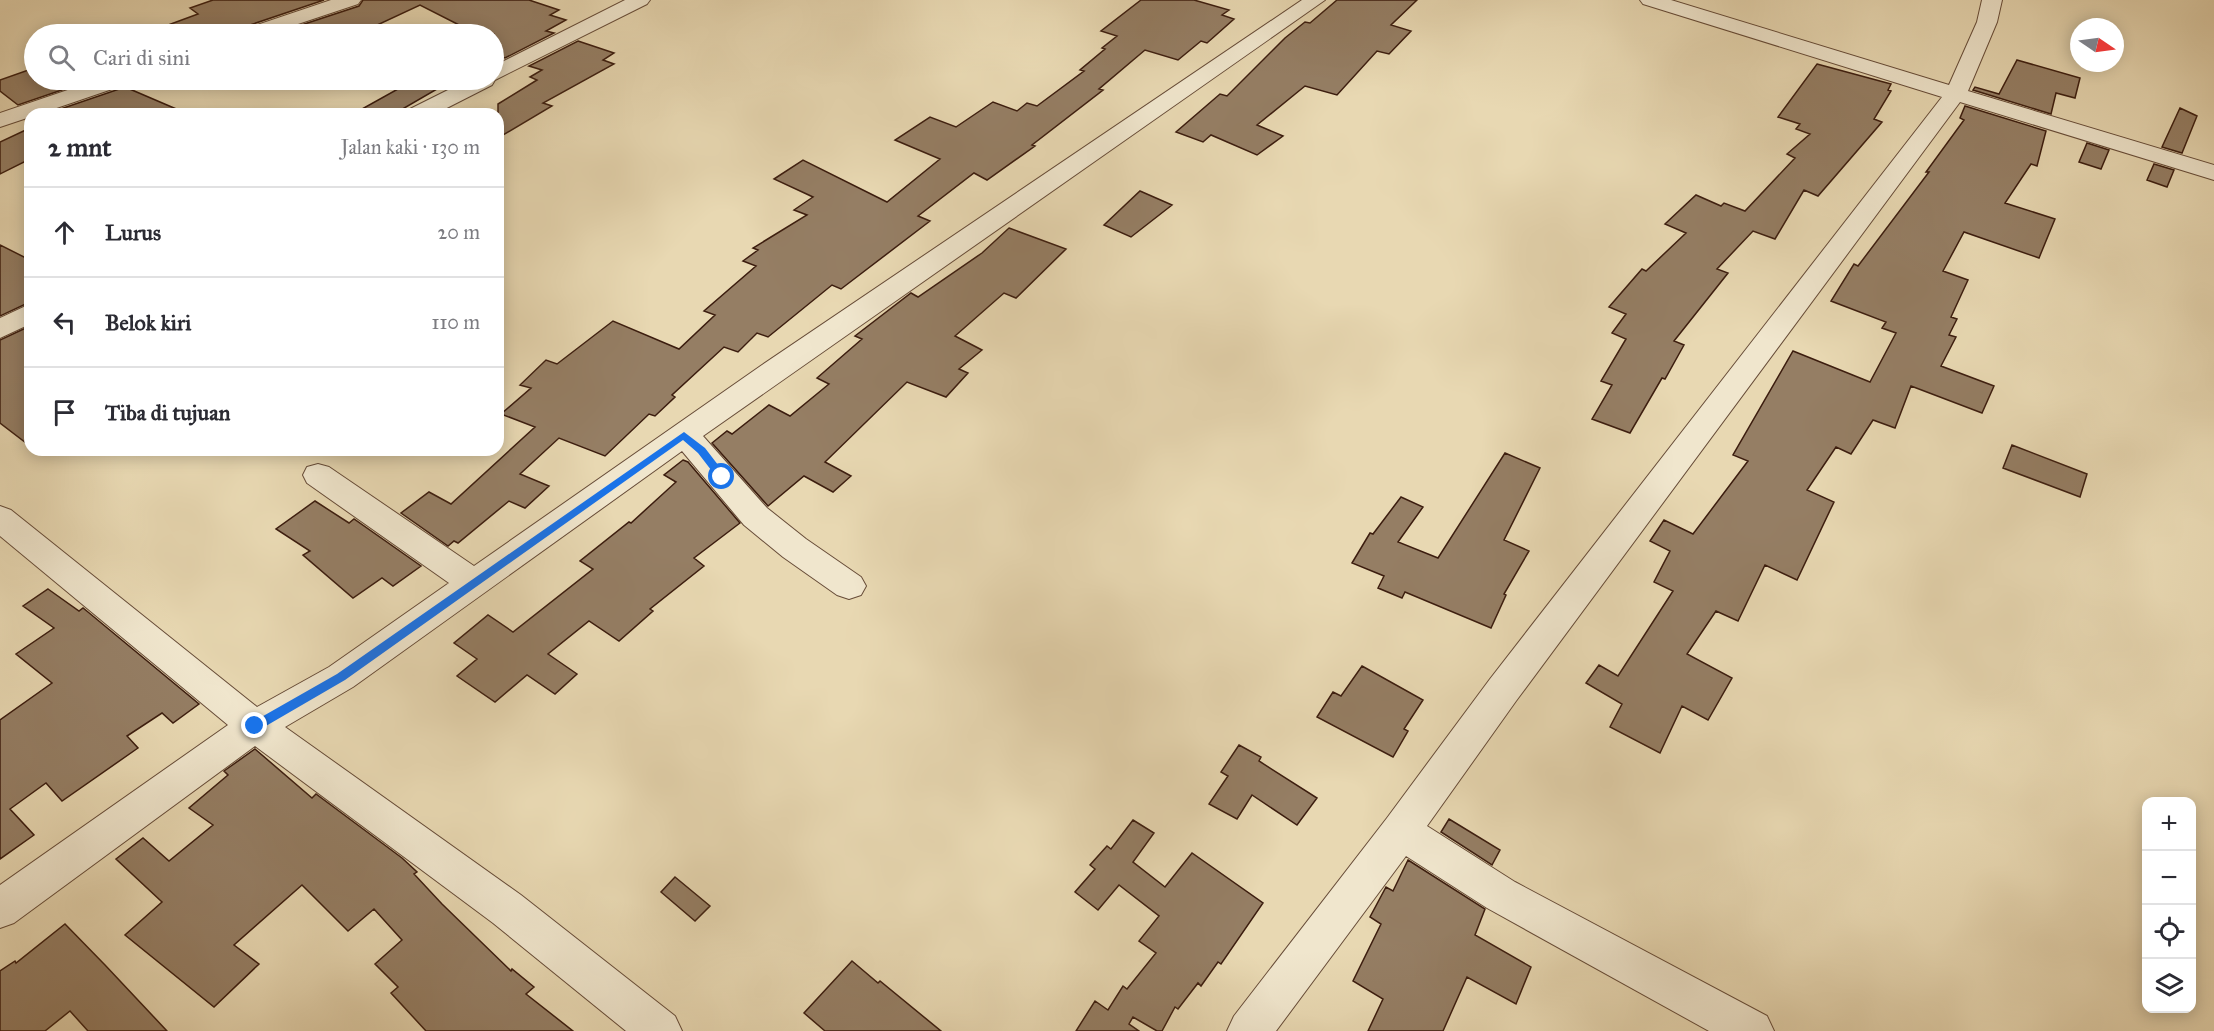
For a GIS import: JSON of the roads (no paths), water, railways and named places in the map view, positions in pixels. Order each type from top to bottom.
[{"type":"street","points":[[279,24],[351,0]]},
{"type":"street","points":[[504,69],[640,0]]},
{"type":"street","points":[[0,909],[255,726],[341,677],[1057,175],[1316,0]]},
{"type":"street","points":[[1650,0],[2214,173]]},
{"type":"street","points":[[1249,1031],[1401,831],[1503,690],[1956,93],[1987,22],[1992,0]]},
{"type":"street","points":[[35,108],[87,90]]},
{"type":"street","points":[[430,108],[465,90]]},
{"type":"street","points":[[0,120],[24,112]]},
{"type":"street","points":[[0,328],[24,316]]},
{"type":"street","points":[[684,435],[702,450],[744,506],[783,538],[849,586]]},
{"type":"street","points":[[318,475],[474,583]]},
{"type":"street","points":[[0,518],[255,726],[507,909],[660,1031]]},
{"type":"street","points":[[1401,831],[1501,895],[1752,1031]]}]
